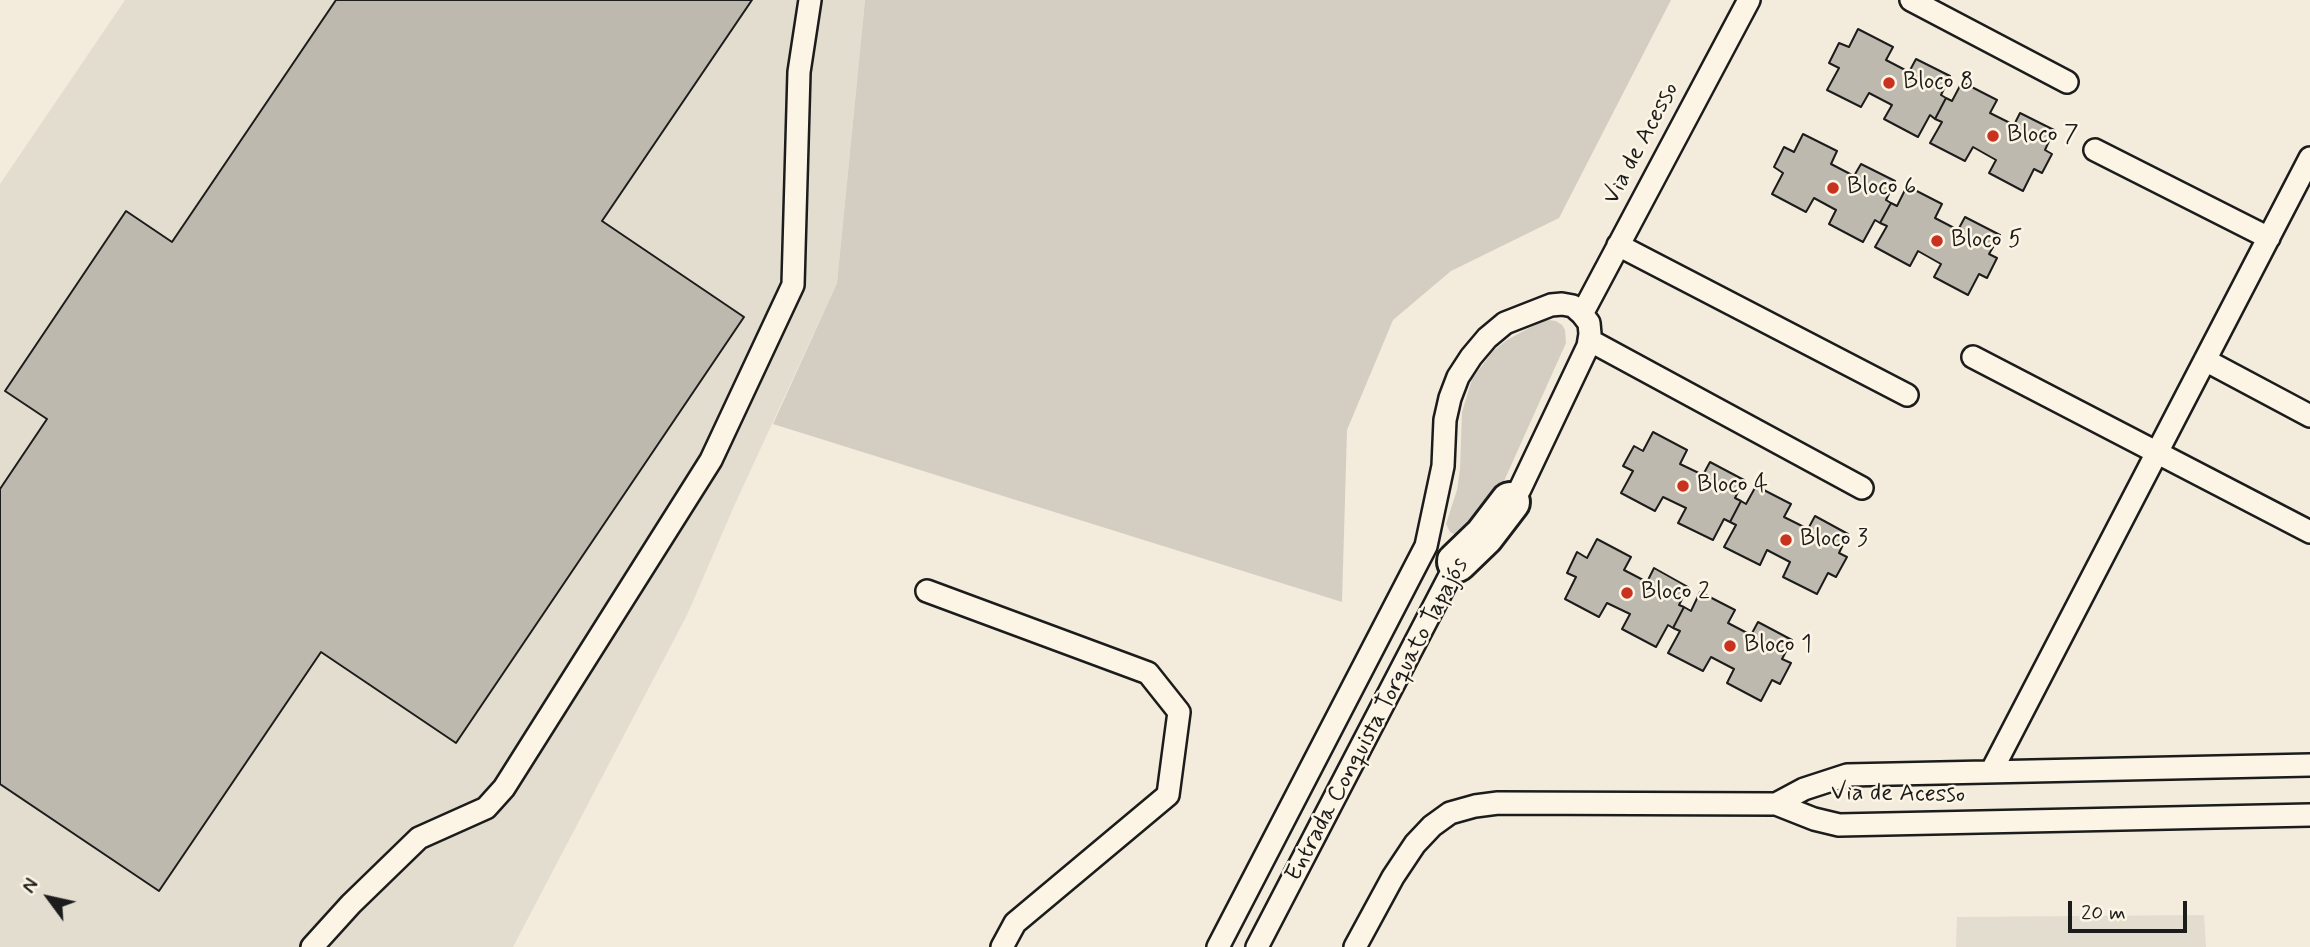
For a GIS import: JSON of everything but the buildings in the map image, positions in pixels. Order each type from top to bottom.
[{"type":"street","name":"Entrada Conquista Torquato Tapajós","points":[[1441,554],[1484,536],[1510,502]]},
{"type":"lane","points":[[312,947],[351,904],[419,838],[486,808],[505,788],[711,460],[793,285],[799,72],[810,0]]},
{"type":"lane","name":"Via de Acesso","points":[[1582,314],[1749,0]]},
{"type":"lane","points":[[1911,0],[2067,82]]},
{"type":"lane","points":[[2095,149],[2269,238]]},
{"type":"lane","points":[[1991,772],[2310,158]]},
{"type":"lane","points":[[1618,245],[1908,395]]},
{"type":"lane","points":[[1218,947],[1441,554],[1440,490],[1444,466],[1445,420],[1458,377],[1487,338],[1505,323],[1550,305],[1573,306],[1588,323],[1588,346],[1526,477],[1510,502]]},
{"type":"lane","points":[[1589,340],[1862,488]]},
{"type":"lane","points":[[1973,357],[2310,533]]},
{"type":"lane","points":[[2205,360],[2310,416]]},
{"type":"lane","name":"Entrada Conquista Torquato Tapajós","points":[[1257,947],[1441,554]]},
{"type":"lane","points":[[927,591],[1148,673],[1179,712],[1168,795],[1014,923],[1002,947]]},
{"type":"lane","name":"Via de Acesso","points":[[1776,804],[1804,789],[1847,775],[2310,765]]},
{"type":"lane","points":[[1355,947],[1393,877],[1415,844],[1432,826],[1450,813],[1498,803],[1776,804]]},
{"type":"lane","name":"Via de Acesso","points":[[1776,804],[1814,819],[1839,825],[2310,815]]},
{"type":"shaded area","points":[[125,0],[865,0],[837,283],[687,615],[513,947],[0,947],[0,184]]},
{"type":"shaded area","points":[[865,0],[1671,0],[1559,218],[1451,271],[1393,320],[1347,430],[1342,602],[773,424],[837,283]]},
{"type":"shaded area","points":[[1548,320],[1562,325],[1566,343],[1500,490],[1488,511],[1457,536],[1450,532],[1446,524],[1457,490],[1462,412],[1472,379],[1493,351],[1507,340]]},
{"type":"shaded area","points":[[2204,915],[2206,947],[1956,947],[1957,917]]},
{"type":"place","name":"Bloco 8","points":[[1889,83]]},
{"type":"place","name":"Bloco 7","points":[[1993,136]]},
{"type":"place","name":"Bloco 6","points":[[1833,188]]},
{"type":"place","name":"Bloco 5","points":[[1937,241]]},
{"type":"place","name":"Bloco 4","points":[[1683,486]]},
{"type":"place","name":"Bloco 3","points":[[1786,540]]},
{"type":"place","name":"Bloco 2","points":[[1627,593]]},
{"type":"place","name":"Bloco 1","points":[[1730,646]]}]
